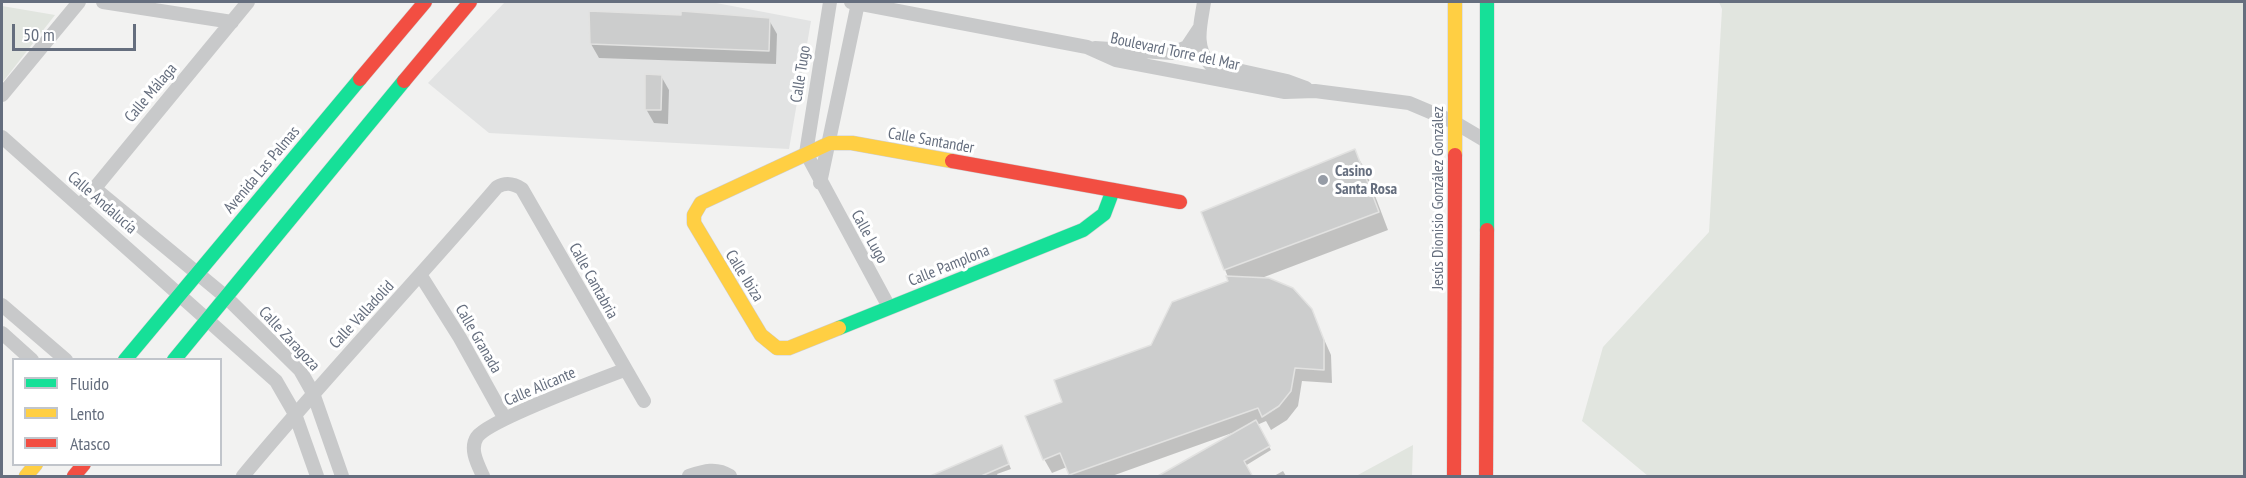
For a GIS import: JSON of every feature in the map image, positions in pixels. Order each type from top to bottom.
[{"type":"street","points":[[2,95],[79,2]]},
{"type":"street","points":[[103,2],[232,22]]},
{"type":"street","name":"Calle Málaga","points":[[80,206],[248,2]]},
{"type":"street","name":"Avenida Las Palmas","points":[[127,358],[425,2]]},
{"type":"street","points":[[176,358],[471,2]]},
{"type":"street","name":"Calle Tugo","points":[[806,153],[830,2]]},
{"type":"street","points":[[820,183],[843,80],[855,2]]},
{"type":"street","name":"Boulevard Torre del Mar","points":[[855,2],[1087,47],[1116,60],[1286,92],[1315,91],[1409,103],[1454,122],[1486,141]]},
{"type":"street","points":[[1204,2],[1200,27],[1201,52],[1210,64],[1287,81],[1315,91]]},
{"type":"street","name":"Jesús Dionisio González González","points":[[1454,477],[1455,2]]},
{"type":"street","points":[[1486,477],[1487,2]]},
{"type":"street","points":[[1087,47],[1172,53],[1191,42],[1200,27]]},
{"type":"street","points":[[818,76],[843,80]]},
{"type":"street","name":"Calle Andalucía","points":[[2,137],[208,319]]},
{"type":"street","name":"Calle Santander","points":[[694,215],[701,203],[830,143],[852,143],[1180,202]]},
{"type":"street","name":"Calle Lugo","points":[[806,153],[820,183],[889,307]]},
{"type":"street","name":"Calle Valladolid","points":[[243,477],[313,393],[421,276],[497,187],[510,183]]},
{"type":"street","name":"Calle Cantabria","points":[[510,183],[522,189],[624,370],[644,401]]},
{"type":"street","name":"Calle Andalucía","points":[[94,188],[226,297]]},
{"type":"street","name":"Calle Pamplona","points":[[777,348],[799,345],[1083,230],[1104,214],[1113,190]]},
{"type":"street","name":"Calle Ibiza","points":[[694,215],[698,233],[761,335],[777,348]]},
{"type":"street","name":"Calle Granada","points":[[421,276],[460,338],[505,419]]},
{"type":"street","name":"Calle Zaragoza","points":[[226,297],[300,370],[313,393],[342,477]]},
{"type":"street","points":[[2,306],[64,358]]},
{"type":"street","points":[[208,319],[276,381],[295,414],[317,477]]},
{"type":"street","points":[[2,333],[30,358]]},
{"type":"street","name":"Calle Alicante","points":[[483,477],[475,458],[475,443],[481,433],[505,419],[624,370]]},
{"type":"street","points":[[689,477],[704,471],[725,473]]},
{"type":"shaded area","points":[[505,2],[711,2],[811,21],[789,149],[489,133],[428,83]]},
{"type":"shaded area","points":[[1719,2],[2244,2],[2244,476],[1648,476],[1582,421],[1603,347],[1709,232],[1722,9]]},
{"type":"shaded area","points":[[2,6],[55,15],[2,83]]},
{"type":"shaded area","points":[[1413,445],[1412,476],[1356,476]]},
{"type":"building","points":[[589,11],[681,15],[681,11],[770,18],[769,51],[590,44]]},
{"type":"building","points":[[645,74],[662,75],[661,110],[645,110]]},
{"type":"building","name":"Casino Santa Rosa","points":[[1355,149],[1379,212],[1224,270],[1201,212]]},
{"type":"building","points":[[1226,276],[1269,278],[1293,288],[1312,309],[1324,340],[1324,370],[1295,368],[1291,391],[1279,406],[1262,417],[1258,408],[1069,475],[1060,453],[1043,460],[1025,416],[1062,402],[1054,380],[1151,345],[1172,302],[1228,281]]},
{"type":"building","points":[[1256,420],[1270,446],[1244,461],[1253,477],[1156,477]]},
{"type":"building","points":[[1002,445],[1009,464],[979,477],[928,477]]},
{"type":"traffic: fast","points":[[1487,2],[1487,230]]},
{"type":"traffic: fast","points":[[127,358],[360,79]]},
{"type":"traffic: fast","points":[[176,358],[404,81]]},
{"type":"traffic: fast","points":[[839,328],[1083,230],[1104,214],[1113,190]]},
{"type":"traffic: slow","points":[[1455,2],[1455,155]]},
{"type":"traffic: slow","points":[[839,328],[789,348],[777,348],[761,335],[694,223],[694,215],[701,203],[830,143],[852,143],[952,161]]},
{"type":"traffic: slow","points":[[26,476],[34,466]]},
{"type":"traffic: jam","points":[[360,79],[425,2]]},
{"type":"traffic: jam","points":[[404,81],[470,2]]},
{"type":"traffic: jam","points":[[1454,476],[1455,155]]},
{"type":"traffic: jam","points":[[952,161],[1180,202]]},
{"type":"traffic: jam","points":[[1486,476],[1487,230]]},
{"type":"traffic: jam","points":[[74,476],[82,466]]},
{"type":"place","name":"Casino Santa Rosa","points":[[1323,180]]}]
